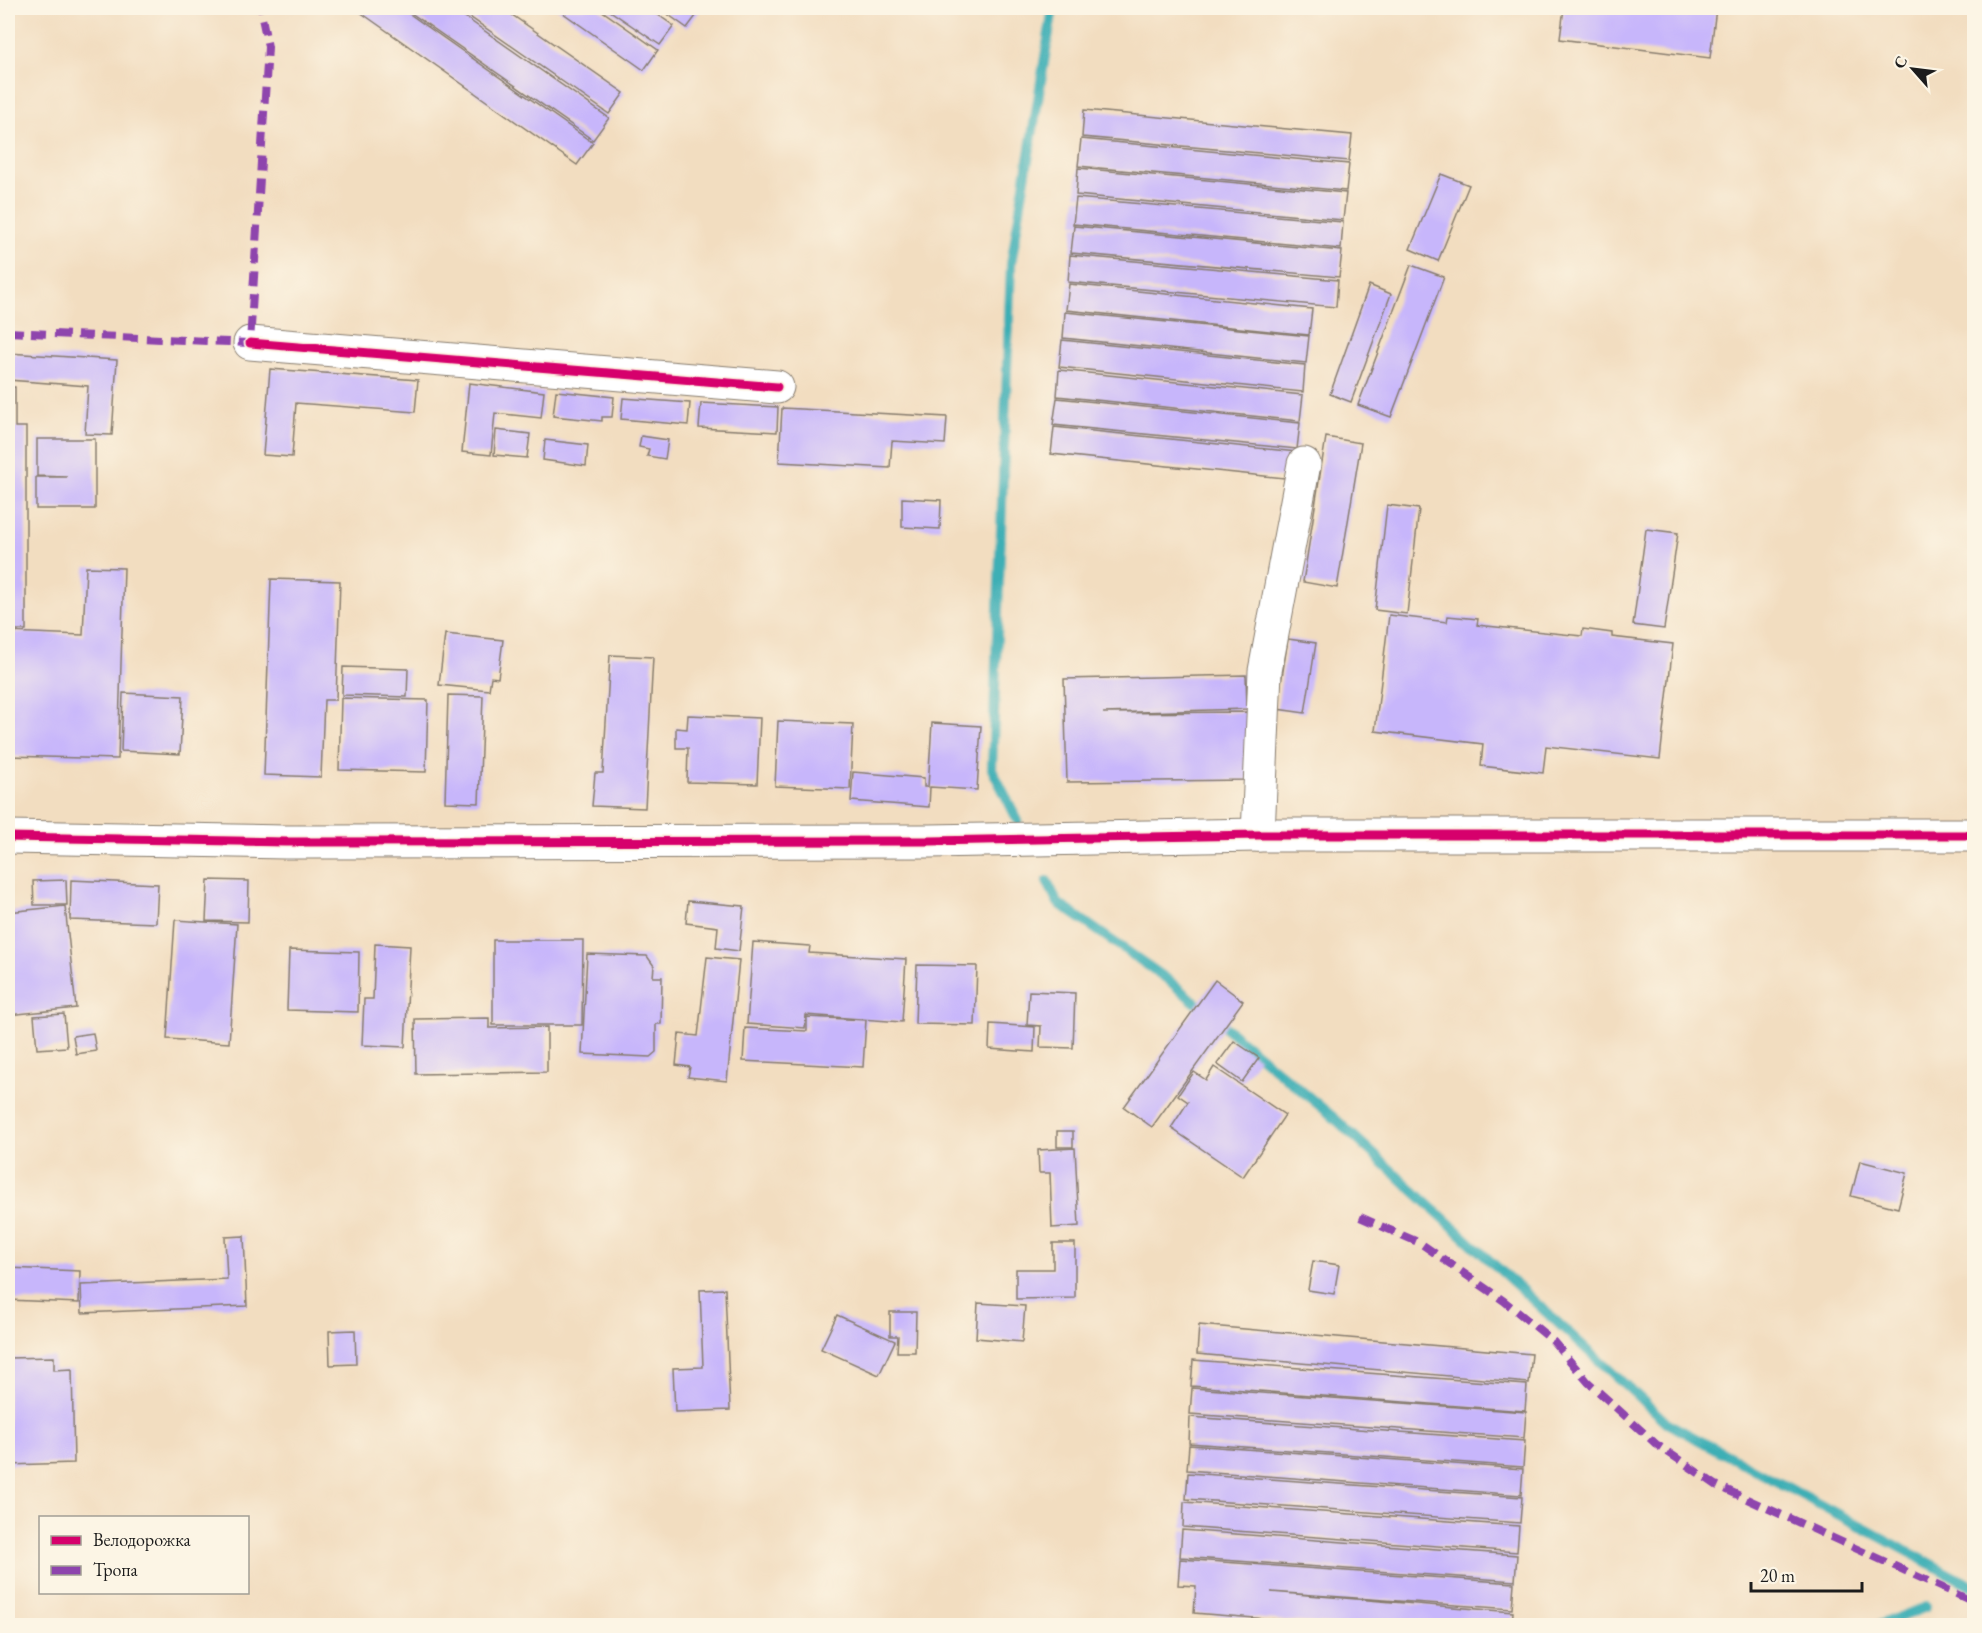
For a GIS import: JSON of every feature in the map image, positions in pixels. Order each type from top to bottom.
[{"type":"street","points":[[250,343],[777,387]]},
{"type":"street","points":[[1258,836],[1265,671],[1304,464]]},
{"type":"street","points":[[8,837],[285,842],[810,842],[1258,836],[1974,836]]},
{"type":"building","points":[[364,8],[401,8],[593,143],[577,165],[360,12]]},
{"type":"building","points":[[404,8],[452,8],[609,118],[593,140]]},
{"type":"building","points":[[472,8],[502,8],[624,93],[609,114],[467,15]]},
{"type":"building","points":[[556,8],[598,8],[658,50],[644,70]]},
{"type":"building","points":[[606,8],[648,8],[674,26],[660,45]]},
{"type":"building","points":[[659,8],[702,8],[687,28]]},
{"type":"building","points":[[1564,8],[1716,8],[1710,58],[1560,39]]},
{"type":"building","points":[[1084,110],[1352,135],[1349,161],[1082,137]]},
{"type":"building","points":[[1081,139],[1349,164],[1346,191],[1078,166]]},
{"type":"building","points":[[1078,168],[1346,193],[1343,220],[1076,195]]},
{"type":"building","points":[[1441,174],[1469,185],[1438,261],[1410,249]]},
{"type":"building","points":[[1076,198],[1343,222],[1341,249],[1073,224]]},
{"type":"building","points":[[1074,226],[1342,251],[1339,277],[1071,253]]},
{"type":"building","points":[[1070,255],[1338,280],[1336,307],[1068,282]]},
{"type":"building","points":[[1411,265],[1444,277],[1391,417],[1358,405]]},
{"type":"building","points":[[1069,284],[1312,309],[1309,335],[1066,310]]},
{"type":"building","points":[[1369,285],[1391,294],[1351,402],[1330,394]]},
{"type":"building","points":[[1065,312],[1309,336],[1306,363],[1063,338]]},
{"type":"building","points":[[1062,340],[1305,365],[1303,392],[1059,367]]},
{"type":"building","points":[[8,353],[117,360],[112,435],[85,434],[88,386],[8,380]]},
{"type":"building","points":[[270,369],[418,380],[415,412],[296,403],[292,457],[263,455]]},
{"type":"building","points":[[1059,370],[1303,395],[1300,421],[1057,396]]},
{"type":"building","points":[[469,383],[544,392],[541,418],[495,413],[491,455],[462,452]]},
{"type":"building","points":[[8,387],[15,387],[15,427],[26,427],[26,630],[8,630]]},
{"type":"building","points":[[556,391],[614,397],[612,417],[602,417],[602,421],[553,416]]},
{"type":"building","points":[[623,398],[690,403],[688,425],[621,419]]},
{"type":"building","points":[[1057,398],[1300,423],[1297,449],[1053,425]]},
{"type":"building","points":[[701,403],[778,407],[777,432],[699,428]]},
{"type":"building","points":[[782,408],[947,417],[945,444],[892,441],[890,468],[779,462]]},
{"type":"building","points":[[1054,427],[1297,452],[1294,479],[1051,454]]},
{"type":"building","points":[[496,430],[530,434],[527,458],[494,455]]},
{"type":"building","points":[[641,436],[668,440],[665,459],[647,456],[649,449],[639,447]]},
{"type":"building","points":[[1326,437],[1361,443],[1337,588],[1303,582]]},
{"type":"building","points":[[37,439],[95,439],[95,509],[36,509],[36,477],[67,477],[37,476]]},
{"type":"building","points":[[545,440],[588,445],[586,466],[543,460]]},
{"type":"building","points":[[902,498],[941,500],[940,529],[902,527]]},
{"type":"building","points":[[1387,505],[1419,509],[1407,614],[1375,610]]},
{"type":"building","points":[[1646,529],[1678,533],[1664,629],[1633,625]]},
{"type":"building","points":[[86,567],[124,568],[118,759],[8,756],[8,632],[83,635]]},
{"type":"building","points":[[271,579],[340,581],[336,700],[324,700],[321,777],[264,775]]},
{"type":"building","points":[[1389,615],[1447,622],[1448,616],[1478,619],[1477,625],[1582,636],[1583,629],[1612,633],[1612,637],[1673,644],[1660,759],[1546,746],[1543,773],[1481,766],[1483,744],[1375,731]]},
{"type":"building","points":[[445,634],[503,640],[498,678],[491,677],[489,690],[439,685]]},
{"type":"building","points":[[1288,639],[1316,643],[1305,713],[1277,709]]},
{"type":"building","points":[[610,655],[653,657],[645,808],[592,806],[595,773],[603,773]]},
{"type":"building","points":[[343,667],[408,669],[407,697],[342,695]]},
{"type":"building","points":[[1246,675],[1247,709],[1103,713],[1249,712],[1249,780],[1067,782],[1064,679]]},
{"type":"building","points":[[123,693],[183,696],[180,754],[121,751]]},
{"type":"building","points":[[448,695],[483,696],[479,803],[445,802]]},
{"type":"building","points":[[341,698],[428,700],[426,772],[339,770]]},
{"type":"building","points":[[688,715],[760,718],[757,784],[687,782],[688,748],[676,748],[676,728],[687,729]]},
{"type":"building","points":[[778,721],[853,724],[850,789],[775,786]]},
{"type":"building","points":[[932,723],[981,726],[977,790],[930,787],[929,807],[851,801],[853,772],[924,778],[924,787],[928,787]]},
{"type":"building","points":[[66,880],[67,905],[34,905],[33,881]]},
{"type":"building","points":[[71,880],[158,884],[156,923],[70,920]]},
{"type":"building","points":[[208,880],[249,881],[248,922],[206,921]]},
{"type":"building","points":[[688,901],[744,906],[739,951],[716,948],[718,927],[686,923]]},
{"type":"building","points":[[65,906],[76,1008],[8,1015],[8,912]]},
{"type":"building","points":[[175,920],[237,924],[229,1043],[167,1039]]},
{"type":"building","points":[[493,940],[583,940],[582,1025],[493,1025]]},
{"type":"building","points":[[753,942],[810,946],[809,953],[906,959],[902,1022],[806,1015],[805,1028],[747,1024]]},
{"type":"building","points":[[375,944],[410,946],[405,1047],[362,1045],[364,999],[373,999]]},
{"type":"building","points":[[289,950],[359,952],[358,1012],[287,1010]]},
{"type":"building","points":[[587,954],[647,956],[654,966],[653,977],[662,977],[661,1024],[656,1024],[656,1052],[650,1057],[582,1054]]},
{"type":"building","points":[[707,957],[739,960],[727,1081],[688,1077],[690,1067],[676,1065],[679,1034],[698,1036]]},
{"type":"building","points":[[917,965],[977,966],[975,1025],[915,1024]]},
{"type":"building","points":[[1215,980],[1243,1001],[1152,1127],[1124,1107]]},
{"type":"building","points":[[1029,991],[1075,993],[1073,1048],[1040,1047],[1041,1026],[1027,1025]]},
{"type":"building","points":[[64,1014],[67,1047],[37,1049],[34,1016]]},
{"type":"building","points":[[807,1017],[866,1020],[863,1067],[743,1061],[745,1028],[807,1031]]},
{"type":"building","points":[[489,1018],[489,1028],[547,1027],[547,1072],[416,1074],[415,1019]]},
{"type":"building","points":[[990,1024],[1035,1027],[1034,1052],[989,1049]]},
{"type":"building","points":[[93,1033],[96,1051],[76,1054],[73,1036]]},
{"type":"building","points":[[1234,1041],[1259,1058],[1242,1082],[1217,1064]]},
{"type":"building","points":[[1214,1067],[1285,1115],[1243,1177],[1171,1128],[1188,1102],[1178,1095],[1194,1072],[1206,1080]]},
{"type":"building","points":[[1057,1131],[1073,1131],[1073,1147],[1057,1147]]},
{"type":"building","points":[[1075,1148],[1079,1226],[1052,1228],[1050,1173],[1039,1173],[1038,1150]]},
{"type":"building","points":[[1860,1161],[1907,1173],[1898,1208],[1851,1196]]},
{"type":"building","points":[[244,1236],[247,1306],[82,1313],[81,1285],[227,1279],[225,1237]]},
{"type":"building","points":[[1053,1243],[1075,1243],[1075,1298],[1016,1299],[1016,1269],[1053,1269]]},
{"type":"building","points":[[1313,1261],[1339,1265],[1334,1294],[1308,1290]]},
{"type":"building","points":[[8,1268],[80,1271],[79,1303],[8,1300]]},
{"type":"building","points":[[725,1289],[730,1410],[675,1412],[673,1368],[703,1367],[700,1290]]},
{"type":"building","points":[[978,1303],[1025,1306],[1022,1342],[976,1338]]},
{"type":"building","points":[[890,1312],[916,1312],[915,1352],[897,1352],[898,1336],[890,1336]]},
{"type":"building","points":[[837,1315],[895,1341],[879,1375],[821,1349]]},
{"type":"building","points":[[1199,1325],[1532,1354],[1529,1383],[1197,1354]]},
{"type":"building","points":[[355,1330],[356,1364],[330,1365],[329,1331]]},
{"type":"building","points":[[54,1357],[54,1370],[72,1369],[74,1463],[8,1465],[8,1358]]},
{"type":"building","points":[[1193,1360],[1527,1385],[1525,1411],[1191,1386]]},
{"type":"building","points":[[1192,1388],[1526,1412],[1524,1438],[1190,1414]]},
{"type":"building","points":[[1190,1417],[1525,1441],[1523,1467],[1189,1443]]},
{"type":"building","points":[[1189,1445],[1523,1469],[1521,1495],[1187,1470]]},
{"type":"building","points":[[1188,1473],[1522,1497],[1520,1523],[1186,1499]]},
{"type":"building","points":[[1184,1502],[1519,1526],[1517,1552],[1183,1527]]},
{"type":"building","points":[[1182,1530],[1517,1555],[1515,1581],[1180,1557]]},
{"type":"building","points":[[1180,1559],[1514,1583],[1512,1609],[1271,1592],[1513,1612],[1512,1626],[1350,1626],[1194,1613],[1196,1586],[1178,1585]]},
{"type":"waterway","points":[[1018,821],[992,769],[1011,264],[1053,8]]},
{"type":"waterway","points":[[1047,881],[1058,903],[1167,979],[1332,1116],[1667,1423],[1974,1587]]},
{"type":"waterway","points":[[1877,1626],[1926,1607]]},
{"type":"marked path","points":[[8,332],[250,343],[268,47],[260,8]]},
{"type":"marked path","points":[[1360,1217],[1420,1243],[1504,1301],[1552,1340],[1588,1382],[1656,1444],[1716,1485],[1974,1602]]},
{"type":"cycle path","points":[[250,343],[777,387]]},
{"type":"cycle path","points":[[8,837],[285,842],[930,841],[1258,835],[1974,835]]}]
